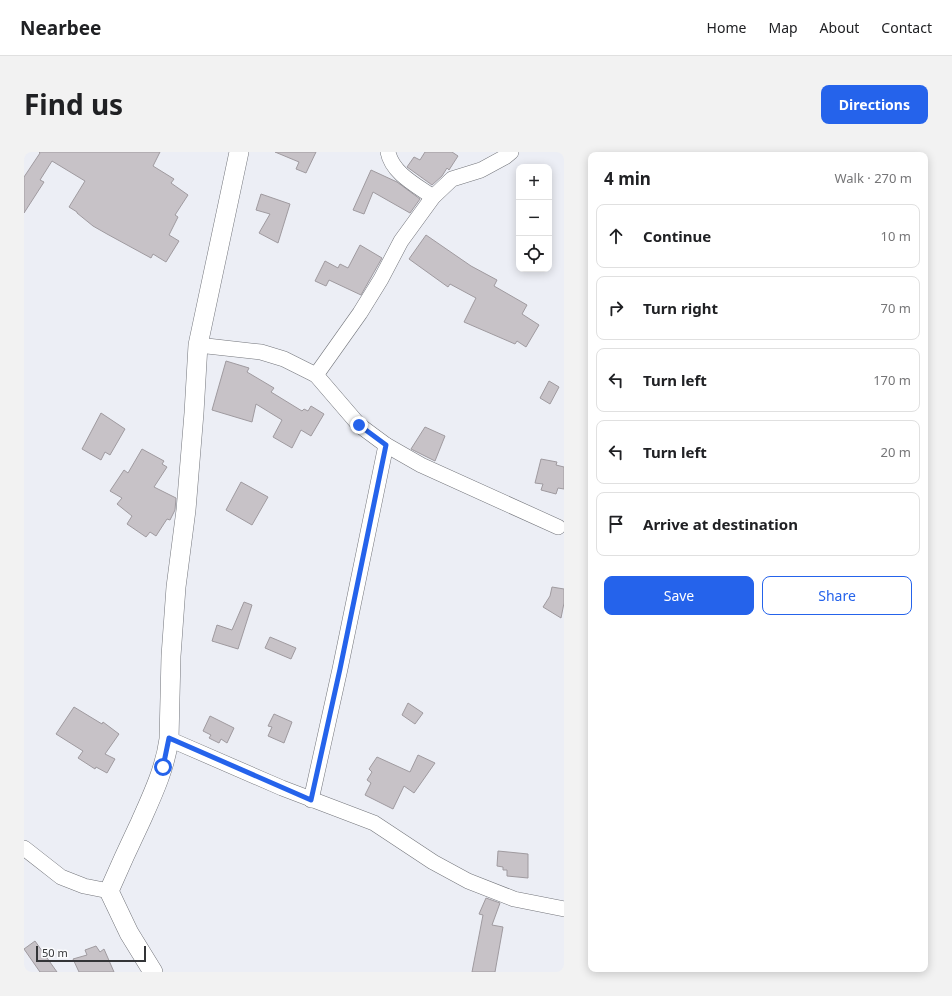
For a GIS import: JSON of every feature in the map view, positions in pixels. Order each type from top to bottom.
[{"type":"street","points":[[153,972],[129,933],[109,891],[152,796],[163,767],[169,738],[171,656],[176,587],[186,510],[198,345],[239,152]]},
{"type":"street","points":[[388,152],[390,161],[399,172],[433,197]]},
{"type":"street","points":[[316,375],[360,313],[381,279],[401,241],[433,197],[452,179],[481,170],[505,157],[511,152]]},
{"type":"street","points":[[198,345],[260,352],[284,359],[316,375],[359,425],[386,445],[421,465],[558,527]]},
{"type":"street","points":[[311,800],[340,669],[386,445]]},
{"type":"street","points":[[169,738],[311,800],[374,823],[433,862],[468,881],[514,899],[564,909]]},
{"type":"street","points":[[24,848],[62,877],[84,886],[109,891]]},
{"type":"building","points":[[39,152],[160,152],[153,166],[174,179],[171,183],[188,195],[175,215],[178,217],[169,235],[179,241],[166,262],[153,254],[151,258],[107,234],[93,226],[69,207],[85,181],[52,161],[40,180],[44,182],[24,213],[24,177],[40,153]]},
{"type":"building","points":[[275,152],[316,152],[306,173],[296,169],[299,162]]},
{"type":"building","points":[[425,152],[452,152],[458,156],[449,170],[447,168],[442,176],[432,185],[407,167],[414,157],[420,160]]},
{"type":"building","points":[[371,170],[397,182],[420,199],[410,213],[373,192],[364,214],[353,210]]},
{"type":"building","points":[[261,194],[290,204],[278,243],[259,233],[270,214],[256,210]]},
{"type":"building","points":[[426,235],[471,266],[497,280],[494,286],[527,305],[522,314],[539,325],[526,347],[517,341],[515,344],[464,322],[476,298],[450,284],[448,287],[409,259]]},
{"type":"building","points":[[360,245],[382,258],[361,295],[329,280],[326,286],[315,281],[325,261],[338,268],[340,264],[348,268]]},
{"type":"building","points":[[226,361],[249,368],[247,372],[274,388],[271,392],[302,411],[304,409],[308,411],[311,406],[324,414],[311,436],[301,430],[292,448],[273,437],[282,420],[256,404],[252,422],[212,410]]},
{"type":"building","points":[[549,381],[559,387],[550,404],[540,398]]},
{"type":"building","points":[[101,413],[125,429],[110,455],[105,452],[101,460],[82,449]]},
{"type":"building","points":[[425,427],[445,436],[435,461],[411,449]]},
{"type":"building","points":[[142,449],[164,461],[162,464],[167,467],[154,487],[176,498],[175,510],[170,520],[167,519],[156,536],[150,532],[146,537],[127,524],[132,516],[117,504],[122,498],[110,491],[124,470],[128,473]]},
{"type":"building","points":[[541,459],[557,462],[556,465],[564,467],[564,489],[558,488],[556,494],[541,490],[543,484],[535,483]]},
{"type":"building","points":[[241,482],[268,497],[252,525],[226,510]]},
{"type":"building","points":[[552,587],[564,589],[564,603],[561,618],[543,607],[550,596]]},
{"type":"building","points":[[244,602],[252,605],[238,649],[212,641],[217,625],[232,630]]},
{"type":"building","points":[[270,637],[296,648],[291,659],[265,648]]},
{"type":"building","points":[[408,703],[423,713],[415,724],[402,715]]},
{"type":"building","points":[[74,707],[102,724],[103,722],[119,734],[105,754],[115,759],[107,773],[96,767],[95,769],[78,758],[83,751],[56,734]]},
{"type":"building","points":[[274,714],[292,722],[284,743],[268,736],[272,727],[268,726]]},
{"type":"building","points":[[210,716],[234,728],[227,743],[221,739],[219,743],[209,738],[211,735],[203,731]]},
{"type":"building","points":[[418,755],[435,763],[414,793],[404,786],[393,809],[365,795],[371,783],[367,780],[372,772],[369,769],[377,757],[410,772]]},
{"type":"building","points":[[498,851],[528,854],[528,878],[507,876],[507,870],[503,870],[503,867],[497,866]]},
{"type":"building","points":[[486,898],[500,903],[492,925],[503,927],[495,972],[472,972],[483,915],[479,914]]},
{"type":"building","points":[[35,941],[57,972],[40,972],[24,949]]},
{"type":"building","points":[[96,946],[100,952],[104,949],[114,972],[79,972],[73,959],[87,955],[85,950]]},
{"type":"route","points":[[163,767],[168,750],[169,738],[311,800],[340,669],[386,445],[359,425]]}]
